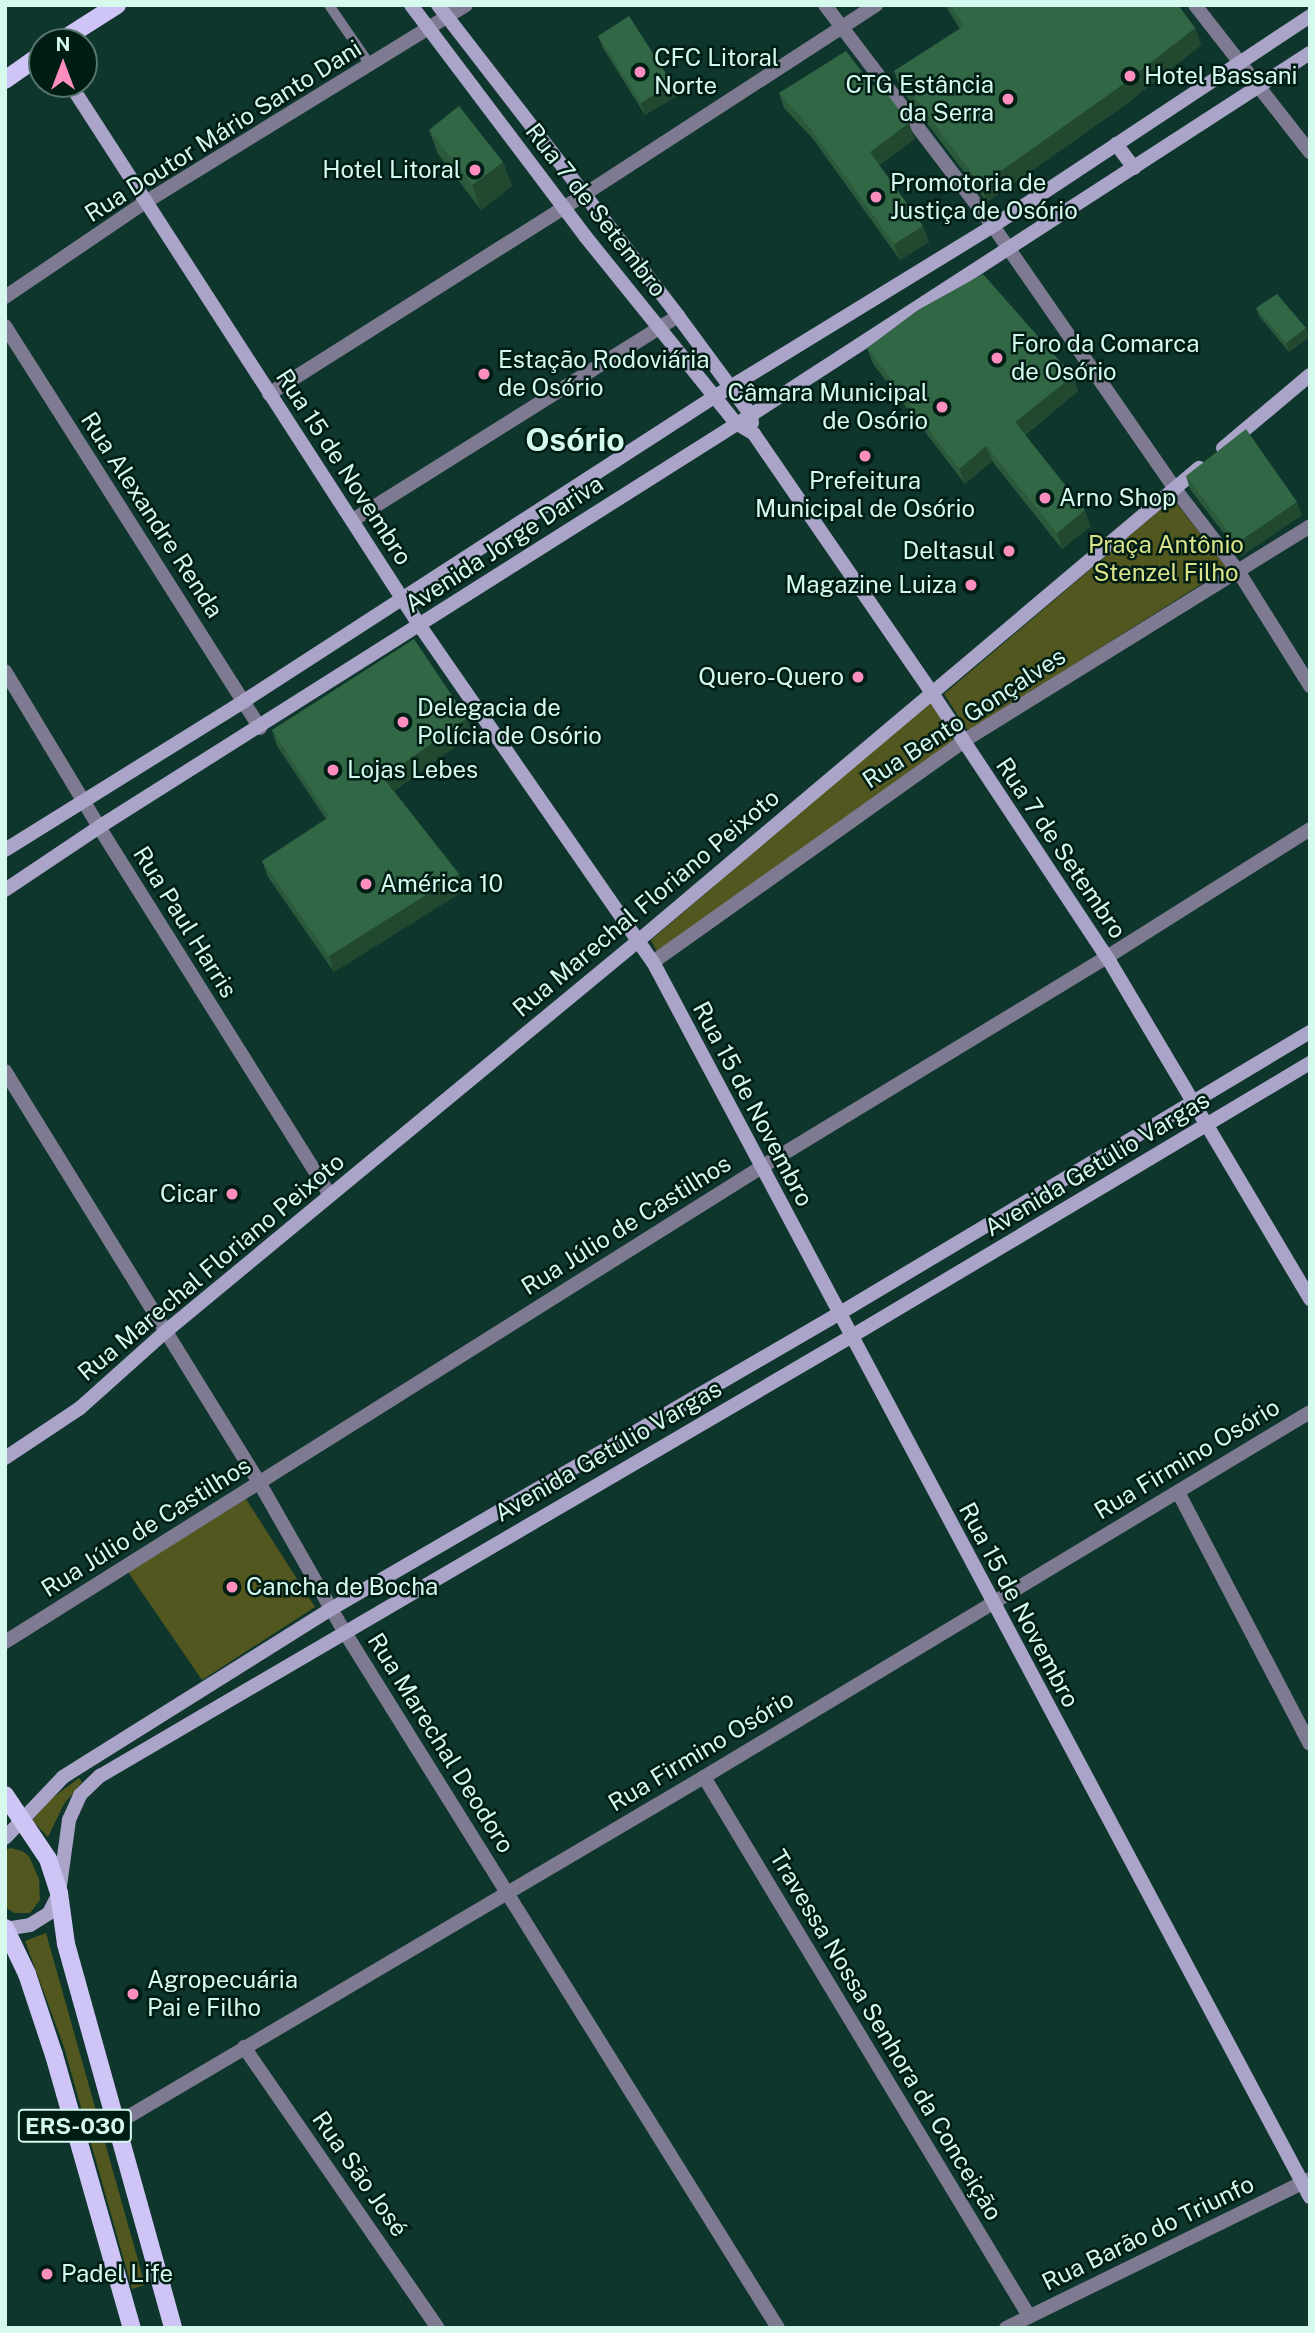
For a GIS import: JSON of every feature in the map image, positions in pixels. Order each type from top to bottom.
[{"type":"main road","points":[[81,28],[117,5]]},
{"type":"main road","name":"Rua 7 de Setembro","points":[[411,5],[714,397],[736,423],[754,434],[932,693],[1107,957],[1310,1299]]},
{"type":"main road","name":"Rua 7 de Setembro","points":[[443,11],[751,415],[754,434]]},
{"type":"main road","name":"Avenida Jorge Dariva","points":[[5,850],[244,701],[714,397],[993,226],[1310,16]]},
{"type":"main road","name":"Avenida Jorge Dariva","points":[[5,890],[99,827],[260,728],[751,415],[1310,53]]},
{"type":"main road","points":[[5,80],[28,64]]},
{"type":"main road","name":"Rua 15 de Novembro","points":[[79,98],[402,599],[653,962],[992,1603],[1307,2187]]},
{"type":"main road","points":[[1116,144],[1134,168]]},
{"type":"main road","name":"Rua Marechal Floriano Peixoto","points":[[5,1458],[80,1408],[165,1332],[638,941],[1310,374]]},
{"type":"main road","name":"Avenida Getúlio Vargas","points":[[5,1838],[63,1777],[331,1609],[840,1313],[1310,1032]]},
{"type":"main road","name":"Avenida Getúlio Vargas","points":[[5,1928],[40,1921],[49,1913],[59,1893],[69,1819],[80,1795],[100,1776],[852,1336],[1310,1063]]},
{"type":"main road","points":[[562,1474],[576,1496]]},
{"type":"main road","points":[[410,1562],[424,1584]]},
{"type":"main road","points":[[161,1714],[172,1733]]},
{"type":"main road","name":"ERS-030","points":[[5,1795],[48,1859],[59,1893],[66,1944],[114,2125],[173,2328]]},
{"type":"main road","name":"ERS-030","points":[[5,1928],[27,1974],[54,2056],[132,2328]]},
{"type":"main road","points":[[5,1966],[27,1974]]},
{"type":"street","name":"Rua Doutor Mário Santo Dani","points":[[5,297],[144,203],[429,30],[443,11],[466,5]]},
{"type":"street","points":[[825,5],[993,226],[1175,489],[1238,571],[1310,685]]},
{"type":"street","points":[[269,394],[565,207],[876,5]]},
{"type":"street","points":[[1195,5],[1310,152]]},
{"type":"street","points":[[353,520],[678,316]]},
{"type":"street","name":"Rua Alexandre Renda","points":[[5,326],[260,728]]},
{"type":"street","name":"Rua Bento Gonçalves","points":[[653,962],[962,742],[1310,526]]},
{"type":"street","name":"Rua Paul Harris","points":[[5,671],[86,801],[99,827],[330,1195]]},
{"type":"street","name":"Rua Júlio de Castilhos","points":[[5,1642],[760,1168],[1107,957],[1310,829]]},
{"type":"street","name":"Rua Marechal Deodoro","points":[[5,1071],[260,1484],[344,1631],[778,2328]]},
{"type":"street","name":"Rua Firmino Osório","points":[[114,2125],[704,1777],[1310,1412]]},
{"type":"street","points":[[1178,1492],[1310,1744]]},
{"type":"street","name":"Travessa Nossa Senhora da Conceição","points":[[704,1777],[1029,2316]]},
{"type":"street","name":"Rua São José","points":[[244,2046],[438,2328]]},
{"type":"street","name":"Rua Barão do Triunfo","points":[[1006,2328],[1307,2187]]},
{"type":"lane","points":[[329,5],[370,66]]},
{"type":"green space","name":"Praça Antônio Stenzel Filho","points":[[1173,499],[1227,568],[968,731],[944,694]]},
{"type":"green space","points":[[930,701],[955,742],[657,952],[651,940]]},
{"type":"green space","points":[[246,1499],[315,1607],[202,1680],[128,1572]]},
{"type":"green space","points":[[79,1778],[82,1782],[64,1804],[48,1837],[32,1820],[51,1799]]},
{"type":"green space","points":[[11,1848],[29,1856],[39,1879],[40,1900],[30,1913],[14,1913],[5,1907],[5,1850]]},
{"type":"green space","points":[[46,1933],[145,2285],[132,2289],[64,2047],[25,1941]]},
{"type":"building","name":"CTG Estância da Serra","points":[[950,5],[1178,5],[1195,28],[1118,88],[981,185],[894,71],[964,26]]},
{"type":"building","name":"CFC Litoral Norte","points":[[629,16],[672,83],[641,103],[598,36]]},
{"type":"building","points":[[846,51],[873,86],[878,82],[909,123],[870,152],[923,226],[894,244],[807,124],[779,93]]},
{"type":"building","points":[[459,106],[503,162],[472,185],[429,130]]},
{"type":"building","points":[[983,274],[1073,376],[1015,422],[1085,510],[1057,533],[986,446],[959,469],[867,348],[918,310]]},
{"type":"building","points":[[1277,294],[1306,328],[1286,343],[1256,308]]},
{"type":"building","points":[[1246,429],[1297,502],[1237,543],[1186,476]]},
{"type":"building","points":[[414,639],[467,718],[383,778],[459,874],[329,956],[262,861],[329,817],[272,730]]},
{"type":"place","name":"CFC Litoral Norte","points":[[640,72]]},
{"type":"place","name":"Hotel Bassani","points":[[1130,76]]},
{"type":"place","name":"CTG Estância da Serra","points":[[1008,99]]},
{"type":"place","name":"Hotel Litoral","points":[[475,170]]},
{"type":"place","name":"Promotoria de Justiça de Osório","points":[[876,197]]},
{"type":"place","name":"Foro da Comarca de Osório","points":[[997,358]]},
{"type":"place","name":"Estação Rodoviária de Osório","points":[[484,374]]},
{"type":"place","name":"Câmara Municipal de Osório","points":[[942,407]]},
{"type":"place","name":"Prefeitura Municipal de Osório","points":[[865,456]]},
{"type":"place","name":"Arno Shop","points":[[1045,498]]},
{"type":"place","name":"Deltasul","points":[[1009,551]]},
{"type":"place","name":"Magazine Luiza","points":[[971,585]]},
{"type":"place","name":"Quero-Quero","points":[[858,677]]},
{"type":"place","name":"Delegacia de Polícia de Osório","points":[[403,722]]},
{"type":"place","name":"Lojas Lebes","points":[[333,770]]},
{"type":"place","name":"América 10","points":[[366,884]]},
{"type":"place","name":"Cicar","points":[[232,1194]]},
{"type":"place","name":"Cancha de Bocha","points":[[232,1587]]},
{"type":"place","name":"Agropecuária Pai e Filho","points":[[133,1994]]},
{"type":"place","name":"Padel Life","points":[[47,2274]]},
{"type":"district","name":"Osório","points":[[575,440]]}]
